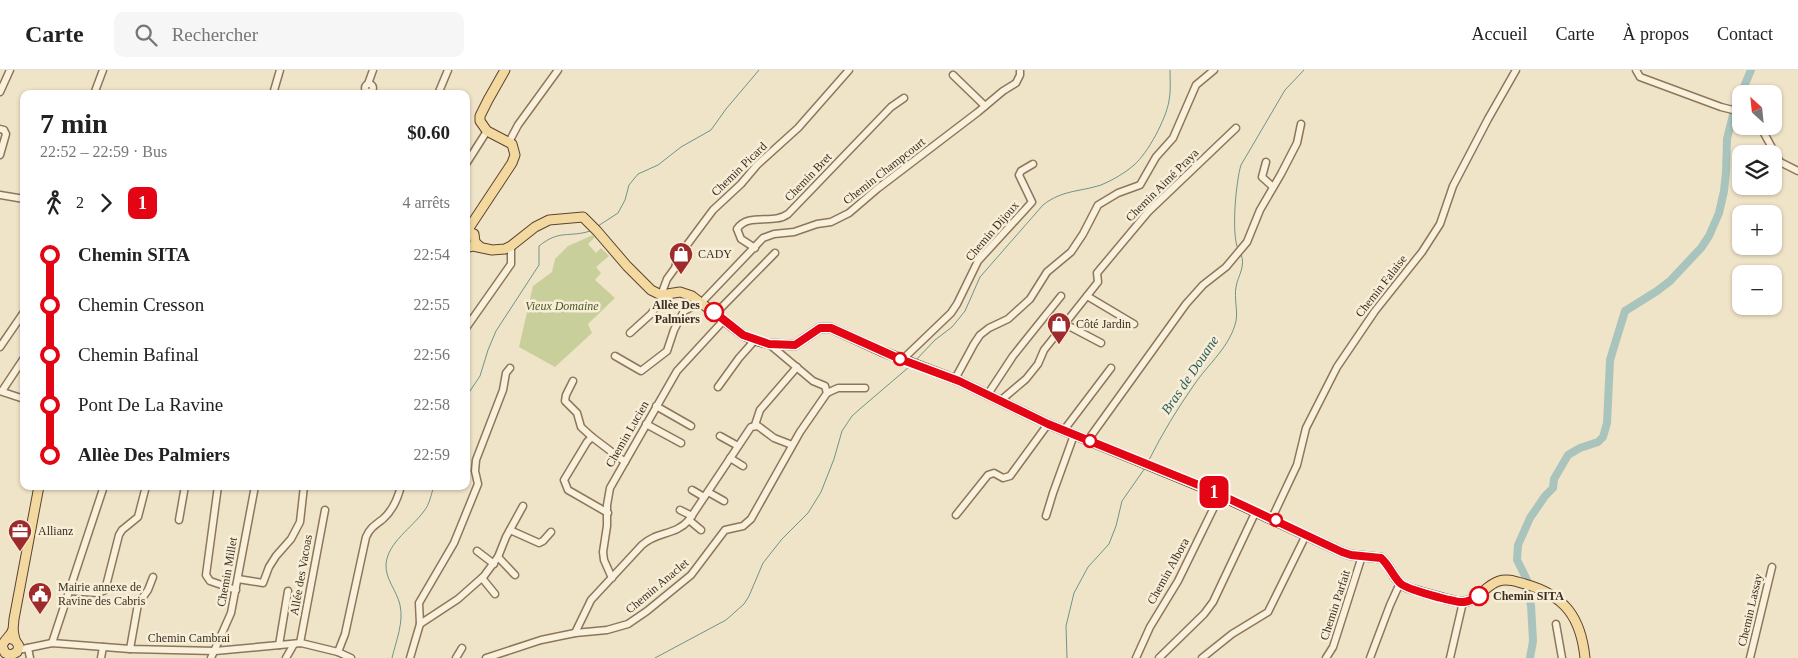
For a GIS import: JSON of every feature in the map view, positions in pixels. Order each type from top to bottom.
[{"type":"main road","points":[[470,228],[484,202],[512,163],[515,151],[512,144],[486,131],[482,126],[480,116],[505,70]]},
{"type":"main road","points":[[470,231],[475,236],[474,246],[495,250],[511,246],[535,227],[549,220],[583,217],[651,290],[663,294],[685,293],[703,303],[743,335],[755,340],[769,344],[795,345],[818,330],[825,327],[831,328],[904,361],[955,379],[1048,424],[1220,495],[1342,552],[1381,558],[1400,583],[1411,589],[1447,600],[1463,602],[1473,600],[1496,582],[1504,580],[1540,588],[1554,596],[1573,616],[1583,639],[1585,658]]},
{"type":"main road","points":[[18,643],[4,641],[2,652],[11,655],[18,643],[38,490]]},
{"type":"street","points":[[0,92],[10,70]]},
{"type":"street","points":[[96,90],[103,70]]},
{"type":"street","points":[[274,90],[280,70]]},
{"type":"street","points":[[372,70],[368,84],[373,88],[372,90]]},
{"type":"street","points":[[440,90],[448,70]]},
{"type":"street","points":[[508,142],[558,70]]},
{"type":"street","name":"Chemin Picard","points":[[630,333],[652,314],[663,294],[667,279],[675,268],[678,257],[713,210],[746,179],[757,165],[798,128],[849,70]]},
{"type":"street","name":"Chemin Champcourt","points":[[703,303],[763,238],[831,222],[849,213],[876,189],[1016,83],[1020,70]]},
{"type":"street","points":[[955,379],[980,335],[1008,320],[1030,299],[1047,272],[1070,252],[1083,234],[1098,205],[1118,193],[1140,184],[1156,157],[1173,138],[1196,85],[1214,70]]},
{"type":"street","name":"Chemin Falaise","points":[[1272,518],[1297,465],[1306,428],[1336,367],[1375,310],[1422,252],[1440,224],[1453,186],[1516,70]]},
{"type":"street","points":[[1636,70],[1640,77],[1732,110]]},
{"type":"street","points":[[953,75],[985,106]]},
{"type":"street","name":"Chemin Bret","points":[[755,248],[738,235],[737,229],[741,224],[752,220],[777,219],[788,214],[891,107],[904,98]]},
{"type":"street","points":[[1088,440],[1186,304],[1203,285],[1222,271],[1243,248],[1251,235],[1256,217],[1297,143],[1300,124]]},
{"type":"street","name":"Chemin Aimé Praya","points":[[1000,401],[1026,379],[1038,364],[1044,350],[1098,282],[1097,273],[1148,212],[1236,128]]},
{"type":"street","points":[[0,129],[4,130],[6,134],[0,155]]},
{"type":"street","points":[[470,157],[486,131]]},
{"type":"street","points":[[1765,135],[1780,162],[1798,171]]},
{"type":"street","points":[[1266,162],[1262,177],[1273,187]]},
{"type":"street","name":"Chemin Dijoux","points":[[904,361],[951,313],[978,261],[1032,202],[1019,175],[1021,171],[1033,164]]},
{"type":"street","points":[[0,195],[20,198]]},
{"type":"street","points":[[470,322],[511,264],[511,246]]},
{"type":"street","points":[[716,313],[776,253]]},
{"type":"street","points":[[988,394],[1013,356],[1062,296]]},
{"type":"street","points":[[1087,296],[1134,324]]},
{"type":"street","points":[[615,356],[641,371],[667,350],[674,330],[684,311],[692,306],[703,303]]},
{"type":"street","points":[[0,347],[20,318]]},
{"type":"street","name":"Chemin Lucien","points":[[612,578],[604,560],[603,552],[610,488],[677,370],[724,320]]},
{"type":"street","points":[[1065,324],[1101,343]]},
{"type":"street","points":[[718,387],[755,340]]},
{"type":"street","points":[[769,344],[813,381],[825,386],[827,393],[838,388],[865,388]]},
{"type":"street","points":[[20,364],[1,391],[20,398]]},
{"type":"street","points":[[575,633],[591,600],[650,538],[679,529],[690,518],[751,427],[755,425],[760,410],[796,367]]},
{"type":"street","points":[[410,658],[420,624],[419,603],[454,544],[478,484],[475,470],[476,460],[503,390],[506,373],[510,368]]},
{"type":"street","points":[[1064,430],[1110,368]]},
{"type":"street","points":[[573,381],[565,401],[577,412],[581,427],[625,462]]},
{"type":"street","name":"Chemin Anaclet","points":[[486,658],[541,640],[575,633],[607,630],[628,624],[638,618],[687,579],[721,534],[729,528],[743,526],[751,519],[792,445],[827,393]]},
{"type":"street","points":[[656,406],[691,426]]},
{"type":"street","points":[[646,424],[681,443]]},
{"type":"street","points":[[956,515],[988,475],[994,474],[1003,478],[1010,476],[1048,424]]},
{"type":"street","points":[[755,425],[774,438],[792,445]]},
{"type":"street","points":[[1046,516],[1074,435]]},
{"type":"street","points":[[720,436],[738,446]]},
{"type":"street","points":[[592,437],[586,442],[564,480],[564,484],[568,490],[608,513]]},
{"type":"street","points":[[730,458],[743,466]]},
{"type":"street","points":[[52,643],[103,490]]},
{"type":"street","points":[[69,590],[98,593],[105,590],[119,535],[122,530],[138,517],[145,490]]},
{"type":"street","points":[[179,520],[184,490]]},
{"type":"street","points":[[217,490],[206,575],[210,581],[236,590]]},
{"type":"street","name":"Chemin Millet","points":[[211,658],[228,621],[236,590],[244,537],[254,490]]},
{"type":"street","points":[[238,578],[261,583],[265,580],[269,567],[291,539],[300,522],[304,490]]},
{"type":"street","points":[[338,652],[345,634],[366,537],[373,526],[386,516],[398,498],[400,490]]},
{"type":"street","points":[[692,490],[724,501]]},
{"type":"street","name":"Chemin Albora","points":[[1136,658],[1150,626],[1178,581],[1220,495]]},
{"type":"street","points":[[420,624],[458,599],[482,578],[498,557],[523,506]]},
{"type":"street","name":"Allée des Vacoas","points":[[286,658],[297,644],[325,510]]},
{"type":"street","points":[[680,510],[701,530]]},
{"type":"street","points":[[1159,658],[1204,614],[1213,602],[1256,511]]},
{"type":"street","points":[[510,530],[539,543],[551,532]]},
{"type":"street","points":[[1202,658],[1232,634],[1268,612],[1306,535]]},
{"type":"street","points":[[477,552],[494,564]]},
{"type":"street","name":"Chemin Parfait","points":[[1326,658],[1333,647],[1362,556]]},
{"type":"street","points":[[498,557],[514,575]]},
{"type":"street","name":"Chemin Lassay","points":[[1750,658],[1772,567]]},
{"type":"street","points":[[130,649],[138,604],[148,590],[153,577]]},
{"type":"street","points":[[482,578],[495,594]]},
{"type":"street","points":[[1370,658],[1400,583]]},
{"type":"street","points":[[279,645],[288,591]]},
{"type":"street","points":[[1450,658],[1463,602]]},
{"type":"street","points":[[1556,624],[1562,658]]},
{"type":"street","points":[[18,643],[30,658]]},
{"type":"street","name":"Chemin Cambrai","points":[[18,643],[215,651],[297,644],[338,652],[351,658]]},
{"type":"street","points":[[101,658],[103,647]]},
{"type":"street","points":[[456,658],[462,648]]},
{"type":"green space","name":"Vieux Domaine","points":[[593,235],[595,237],[588,244],[596,253],[601,248],[609,256],[596,267],[601,273],[595,280],[615,298],[588,324],[592,333],[555,367],[519,347],[533,286],[552,272],[555,259],[568,246]]},
{"type":"waterway","points":[[598,226],[618,213],[625,200],[629,185],[638,174],[658,165],[681,147],[711,130],[759,70]]},
{"type":"waterway","points":[[916,360],[935,340],[952,327],[965,311],[980,277],[1043,205],[1064,194],[1101,185],[1127,171],[1139,160],[1156,135],[1164,117],[1169,101],[1170,70]]},
{"type":"waterway","name":"Bras de Douane","points":[[1238,249],[1235,232],[1235,207],[1241,165],[1285,90],[1304,70]]},
{"type":"waterway","points":[[1745,85],[1751,70]]},
{"type":"waterway","points":[[1530,658],[1533,641],[1531,605],[1526,591],[1527,580],[1517,560],[1518,545],[1530,518],[1553,488],[1554,479],[1568,455],[1580,448],[1598,442],[1603,437],[1607,423],[1610,360],[1625,311],[1670,281],[1701,248],[1709,236],[1719,213],[1724,191],[1727,139],[1732,119]]},
{"type":"waterway","points":[[470,391],[480,376],[496,331],[539,265],[539,246],[553,237],[590,231]]},
{"type":"waterway","name":"Bras de Douane","points":[[1149,460],[1164,431],[1182,403],[1229,339],[1236,321],[1235,296],[1243,263],[1241,254]]},
{"type":"waterway","points":[[655,658],[726,620],[744,604],[763,563],[782,539],[808,513],[821,492],[834,459],[842,431],[852,416],[909,367]]},
{"type":"waterway","name":"Bras de Douane","points":[[1067,658],[1066,626],[1074,593],[1088,567],[1109,544],[1122,501],[1145,468]]},
{"type":"waterway","points":[[392,658],[399,632],[401,611],[387,575],[386,564],[391,549],[426,508],[433,490]]},
{"type":"bus line","name":"1","points":[[714,312],[743,335],[769,344],[795,345],[820,328],[831,328],[900,359],[959,381],[1048,424],[1152,468],[1206,488],[1342,552],[1351,555],[1381,558],[1400,583],[1407,588],[1447,600],[1463,602],[1473,600],[1479,596]]},
{"type":"place","name":"CADY","points":[[681,275]]},
{"type":"place","name":"Allèe Des Palmiers","points":[[714,312]]},
{"type":"place","name":"Côté Jardin","points":[[1059,345]]},
{"type":"place","name":"Allianz","points":[[20,552]]},
{"type":"place","name":"Chemin SITA","points":[[1479,596]]},
{"type":"place","name":"Mairie annexe de Ravine des Cabris","points":[[40,615]]}]
